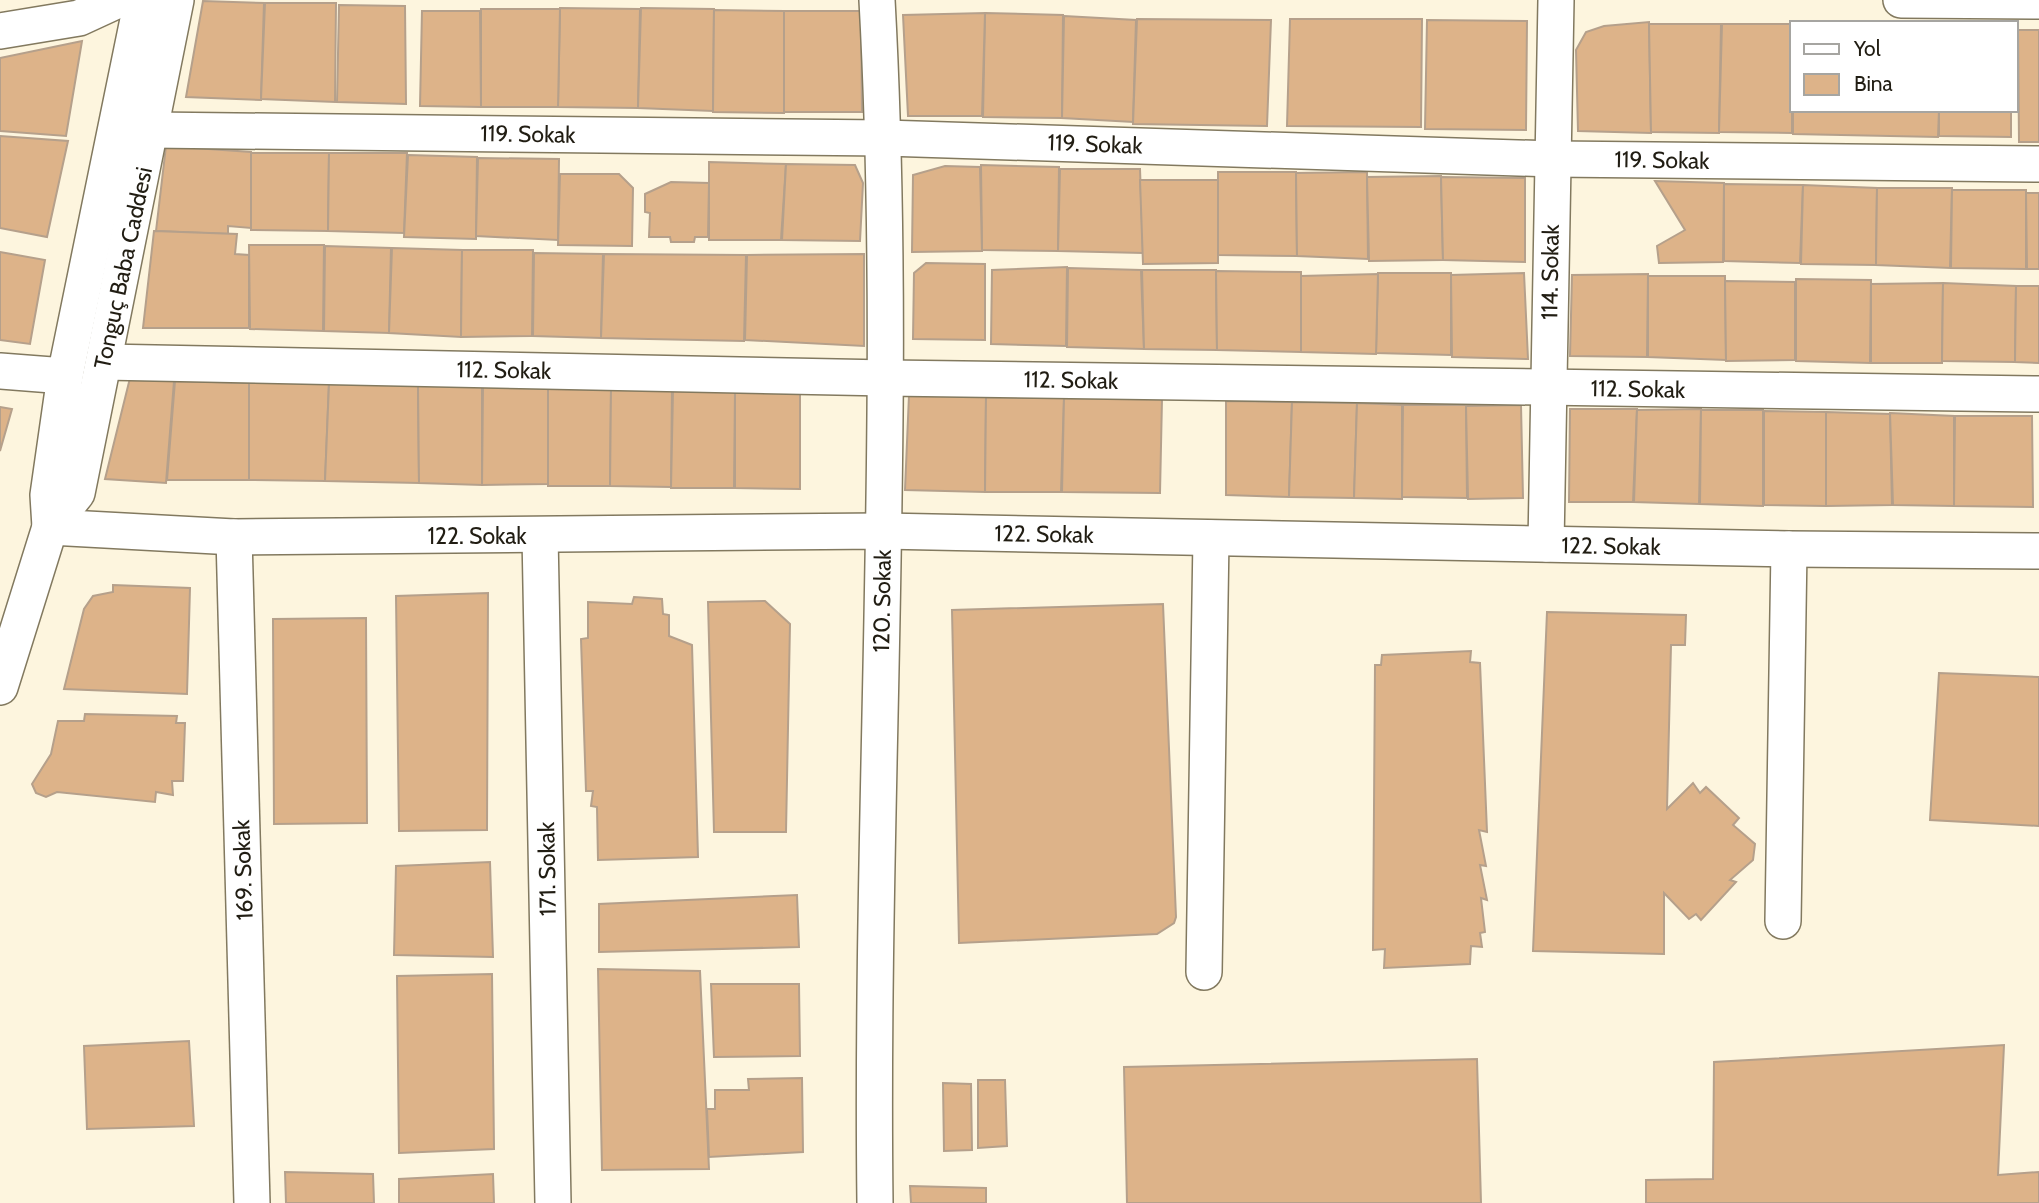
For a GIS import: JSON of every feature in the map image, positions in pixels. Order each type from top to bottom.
[{"type":"street","points":[[0,31],[79,18],[118,0]]},
{"type":"street","name":"Tonguç Baba Caddesi","points":[[0,687],[50,527],[48,495],[65,376],[142,0]]},
{"type":"street","name":"Tonguç Baba Caddesi","points":[[50,527],[77,494],[176,0]]},
{"type":"street","name":"120. Sokak","points":[[875,1203],[873,1060],[887,377],[885,138],[877,0]]},
{"type":"street","name":"114. Sokak","points":[[1546,544],[1556,0]]},
{"type":"street","points":[[1901,0],[2039,1]]},
{"type":"street","name":"119. Sokak","points":[[151,130],[885,138],[1553,159],[2039,164]]},
{"type":"street","name":"112. Sokak","points":[[104,362],[1547,388],[2039,394]]},
{"type":"street","points":[[0,371],[65,376]]},
{"type":"street","name":"122. Sokak","points":[[50,527],[234,537],[883,531],[1789,549],[2039,551]]},
{"type":"street","name":"171. Sokak","points":[[540,535],[553,1203]]},
{"type":"street","name":"169. Sokak","points":[[234,537],[252,1203]]},
{"type":"street","points":[[1204,972],[1211,538]]},
{"type":"street","points":[[1783,921],[1789,549]]},
{"type":"building","points":[[203,1],[264,3],[261,100],[186,97]]},
{"type":"building","points":[[265,3],[336,3],[335,102],[261,99]]},
{"type":"building","points":[[339,5],[405,6],[406,104],[337,102]]},
{"type":"building","points":[[560,8],[640,9],[638,108],[558,107]]},
{"type":"building","points":[[641,8],[714,9],[713,111],[638,108]]},
{"type":"building","points":[[481,9],[560,9],[558,107],[481,107]]},
{"type":"building","points":[[714,10],[784,11],[784,113],[713,112]]},
{"type":"building","points":[[422,11],[480,11],[481,107],[420,106]]},
{"type":"building","points":[[784,11],[861,11],[862,112],[784,112]]},
{"type":"building","points":[[985,13],[1063,15],[1062,118],[983,117]]},
{"type":"building","points":[[985,13],[982,116],[908,116],[903,15]]},
{"type":"building","points":[[1064,16],[1136,20],[1133,122],[1062,118]]},
{"type":"building","points":[[1137,19],[1271,20],[1267,126],[1133,124]]},
{"type":"building","points":[[1290,19],[1422,19],[1421,127],[1287,126]]},
{"type":"building","points":[[1427,20],[1527,21],[1526,130],[1425,129]]},
{"type":"building","points":[[1649,22],[1651,133],[1578,131],[1576,50],[1586,32],[1604,26]]},
{"type":"building","points":[[1649,24],[1721,24],[1719,133],[1651,132]]},
{"type":"building","points":[[1722,24],[1790,24],[1792,133],[1719,132]]},
{"type":"building","points":[[2018,30],[2039,30],[2039,142],[2019,142]]},
{"type":"building","points":[[82,41],[66,136],[0,131],[0,58]]},
{"type":"building","points":[[1793,112],[1939,112],[1938,137],[1793,134]]},
{"type":"building","points":[[1939,112],[2011,112],[2011,137],[1939,136]]},
{"type":"building","points":[[0,136],[68,141],[47,237],[0,228]]},
{"type":"building","points":[[166,146],[251,152],[251,228],[228,226],[228,234],[156,231]]},
{"type":"building","points":[[251,153],[329,153],[328,231],[251,230]]},
{"type":"building","points":[[329,153],[407,153],[404,233],[328,231]]},
{"type":"building","points":[[408,155],[477,157],[476,239],[404,237]]},
{"type":"building","points":[[478,158],[559,159],[558,240],[476,236]]},
{"type":"building","points":[[709,162],[786,164],[781,240],[709,240]]},
{"type":"building","points":[[786,164],[855,165],[863,183],[860,241],[782,240]]},
{"type":"building","points":[[981,165],[1059,167],[1058,251],[982,250]]},
{"type":"building","points":[[945,166],[980,167],[982,251],[912,252],[913,175]]},
{"type":"building","points":[[1060,169],[1140,169],[1143,253],[1058,251]]},
{"type":"building","points":[[1218,172],[1296,172],[1297,256],[1218,255]]},
{"type":"building","points":[[1367,172],[1368,259],[1297,256],[1296,173]]},
{"type":"building","points":[[560,174],[619,174],[633,188],[632,246],[558,245]]},
{"type":"building","points":[[1441,176],[1443,260],[1369,261],[1367,177]]},
{"type":"building","points":[[1441,177],[1525,178],[1525,262],[1443,260]]},
{"type":"building","points":[[1140,180],[1218,180],[1218,263],[1143,264]]},
{"type":"building","points":[[1655,181],[1724,183],[1723,262],[1659,263],[1657,246],[1685,230]]},
{"type":"building","points":[[671,182],[709,183],[708,237],[695,237],[694,242],[671,242],[670,237],[649,237],[650,213],[645,212],[645,194]]},
{"type":"building","points":[[1724,184],[1803,185],[1800,263],[1724,261]]},
{"type":"building","points":[[1803,185],[1877,188],[1876,265],[1801,264]]},
{"type":"building","points":[[1877,188],[1952,188],[1950,268],[1876,265]]},
{"type":"building","points":[[1952,190],[2026,190],[2026,269],[1951,268]]},
{"type":"building","points":[[2026,193],[2039,193],[2039,269],[2027,269]]},
{"type":"building","points":[[154,231],[237,234],[235,254],[249,255],[249,328],[143,328]]},
{"type":"building","points":[[249,245],[324,245],[323,331],[250,329]]},
{"type":"building","points":[[325,246],[391,248],[389,333],[324,331]]},
{"type":"building","points":[[392,248],[462,250],[461,337],[389,333]]},
{"type":"building","points":[[462,250],[533,250],[532,336],[461,337]]},
{"type":"building","points":[[0,252],[45,260],[30,344],[0,340]]},
{"type":"building","points":[[534,253],[603,254],[601,338],[533,336]]},
{"type":"building","points":[[604,254],[746,255],[744,341],[601,338]]},
{"type":"building","points":[[864,254],[864,346],[745,340],[747,255]]},
{"type":"building","points":[[926,263],[985,264],[985,340],[913,339],[914,273]]},
{"type":"building","points":[[1067,267],[1066,346],[991,344],[992,270]]},
{"type":"building","points":[[1068,268],[1141,270],[1144,349],[1067,347]]},
{"type":"building","points":[[1142,270],[1216,270],[1217,350],[1144,349]]},
{"type":"building","points":[[1216,271],[1301,272],[1301,352],[1217,350]]},
{"type":"building","points":[[1378,273],[1451,273],[1451,355],[1376,353]]},
{"type":"building","points":[[1524,273],[1528,359],[1452,357],[1451,275]]},
{"type":"building","points":[[1378,274],[1376,354],[1301,352],[1301,276]]},
{"type":"building","points":[[1648,274],[1647,357],[1570,356],[1572,275]]},
{"type":"building","points":[[1648,276],[1725,276],[1726,360],[1648,357]]},
{"type":"building","points":[[1796,279],[1871,280],[1870,363],[1796,361]]},
{"type":"building","points":[[1725,281],[1795,282],[1795,360],[1726,361]]},
{"type":"building","points":[[1943,283],[1942,363],[1871,363],[1871,284]]},
{"type":"building","points":[[1943,283],[2016,286],[2015,362],[1942,361]]},
{"type":"building","points":[[2016,286],[2039,286],[2039,363],[2015,362]]},
{"type":"building","points":[[130,378],[174,381],[166,483],[105,479]]},
{"type":"building","points":[[175,381],[249,383],[249,480],[167,480]]},
{"type":"building","points":[[329,382],[325,481],[249,480],[249,383]]},
{"type":"building","points":[[329,384],[418,385],[419,483],[325,481]]},
{"type":"building","points":[[418,385],[482,387],[482,485],[419,483]]},
{"type":"building","points":[[483,387],[548,387],[548,484],[482,485]]},
{"type":"building","points":[[548,387],[611,388],[610,486],[548,486]]},
{"type":"building","points":[[611,389],[672,390],[671,487],[610,486]]},
{"type":"building","points":[[735,390],[734,488],[671,488],[673,391]]},
{"type":"building","points":[[735,392],[800,393],[800,489],[735,488]]},
{"type":"building","points":[[909,395],[986,396],[985,492],[905,490]]},
{"type":"building","points":[[986,397],[1064,398],[1061,492],[985,492]]},
{"type":"building","points":[[1064,398],[1162,399],[1160,493],[1062,492]]},
{"type":"building","points":[[1226,401],[1292,402],[1289,497],[1226,495]]},
{"type":"building","points":[[1292,402],[1357,403],[1354,498],[1289,497]]},
{"type":"building","points":[[1357,403],[1402,405],[1402,499],[1354,498]]},
{"type":"building","points":[[1403,405],[1466,405],[1467,498],[1402,497]]},
{"type":"building","points":[[1521,405],[1523,498],[1468,499],[1466,406]]},
{"type":"building","points":[[0,407],[12,409],[0,451]]},
{"type":"building","points":[[1570,409],[1637,409],[1633,502],[1569,502]]},
{"type":"building","points":[[1701,409],[1699,504],[1634,502],[1637,410]]},
{"type":"building","points":[[1701,410],[1763,410],[1763,506],[1700,504]]},
{"type":"building","points":[[1764,411],[1826,412],[1826,506],[1764,505]]},
{"type":"building","points":[[1826,412],[1890,414],[1892,505],[1826,506]]},
{"type":"building","points":[[1890,413],[1954,416],[1954,506],[1893,505]]},
{"type":"building","points":[[1955,416],[2032,416],[2033,507],[1954,506]]},
{"type":"building","points":[[113,585],[190,588],[187,694],[64,689],[84,609],[93,596],[113,592]]},
{"type":"building","points":[[488,593],[487,830],[399,831],[396,596]]},
{"type":"building","points":[[634,597],[662,599],[663,614],[669,615],[669,636],[692,645],[698,857],[598,860],[597,807],[591,806],[593,791],[586,791],[581,639],[588,638],[588,602],[632,604]]},
{"type":"building","points":[[765,601],[790,624],[786,832],[714,832],[708,602]]},
{"type":"building","points":[[1163,604],[1176,917],[1174,923],[1157,934],[959,943],[952,610]]},
{"type":"building","points":[[1547,612],[1686,615],[1685,645],[1671,645],[1667,809],[1693,783],[1700,793],[1706,787],[1739,818],[1733,825],[1755,844],[1753,860],[1730,880],[1736,882],[1701,920],[1696,914],[1689,919],[1664,893],[1664,954],[1533,951]]},
{"type":"building","points":[[366,618],[367,823],[274,824],[273,619]]},
{"type":"building","points":[[1471,651],[1470,662],[1480,663],[1487,832],[1479,830],[1486,866],[1480,865],[1487,900],[1481,898],[1485,932],[1480,933],[1482,947],[1471,946],[1470,964],[1384,968],[1385,949],[1373,950],[1375,665],[1381,665],[1382,655]]},
{"type":"building","points":[[1939,673],[2039,677],[2039,826],[1930,820]]},
{"type":"building","points":[[85,714],[177,716],[176,723],[185,723],[183,781],[172,781],[173,795],[156,792],[155,802],[57,792],[46,797],[36,793],[32,784],[51,754],[58,721],[84,721]]},
{"type":"building","points":[[490,862],[493,957],[394,955],[396,866]]},
{"type":"building","points":[[797,895],[799,947],[599,952],[599,904]]},
{"type":"building","points":[[598,969],[700,971],[709,1169],[602,1170]]},
{"type":"building","points":[[492,974],[494,1149],[399,1153],[397,976]]},
{"type":"building","points":[[711,984],[799,984],[800,1056],[714,1057]]},
{"type":"building","points":[[189,1041],[194,1126],[87,1129],[84,1046]]},
{"type":"building","points":[[2004,1045],[1998,1175],[2039,1172],[2039,1203],[1646,1203],[1646,1180],[1713,1179],[1714,1062]]},
{"type":"building","points":[[1477,1059],[1481,1203],[1127,1203],[1124,1067]]},
{"type":"building","points":[[802,1078],[803,1152],[709,1157],[707,1109],[715,1109],[715,1090],[749,1090],[748,1079]]},
{"type":"building","points":[[978,1080],[1005,1080],[1007,1146],[978,1148]]},
{"type":"building","points":[[943,1083],[971,1084],[972,1150],[944,1151]]},
{"type":"building","points":[[285,1172],[373,1174],[374,1203],[286,1203]]},
{"type":"building","points":[[493,1174],[494,1203],[399,1203],[399,1179]]},
{"type":"building","points":[[910,1186],[986,1188],[986,1203],[911,1203]]}]
